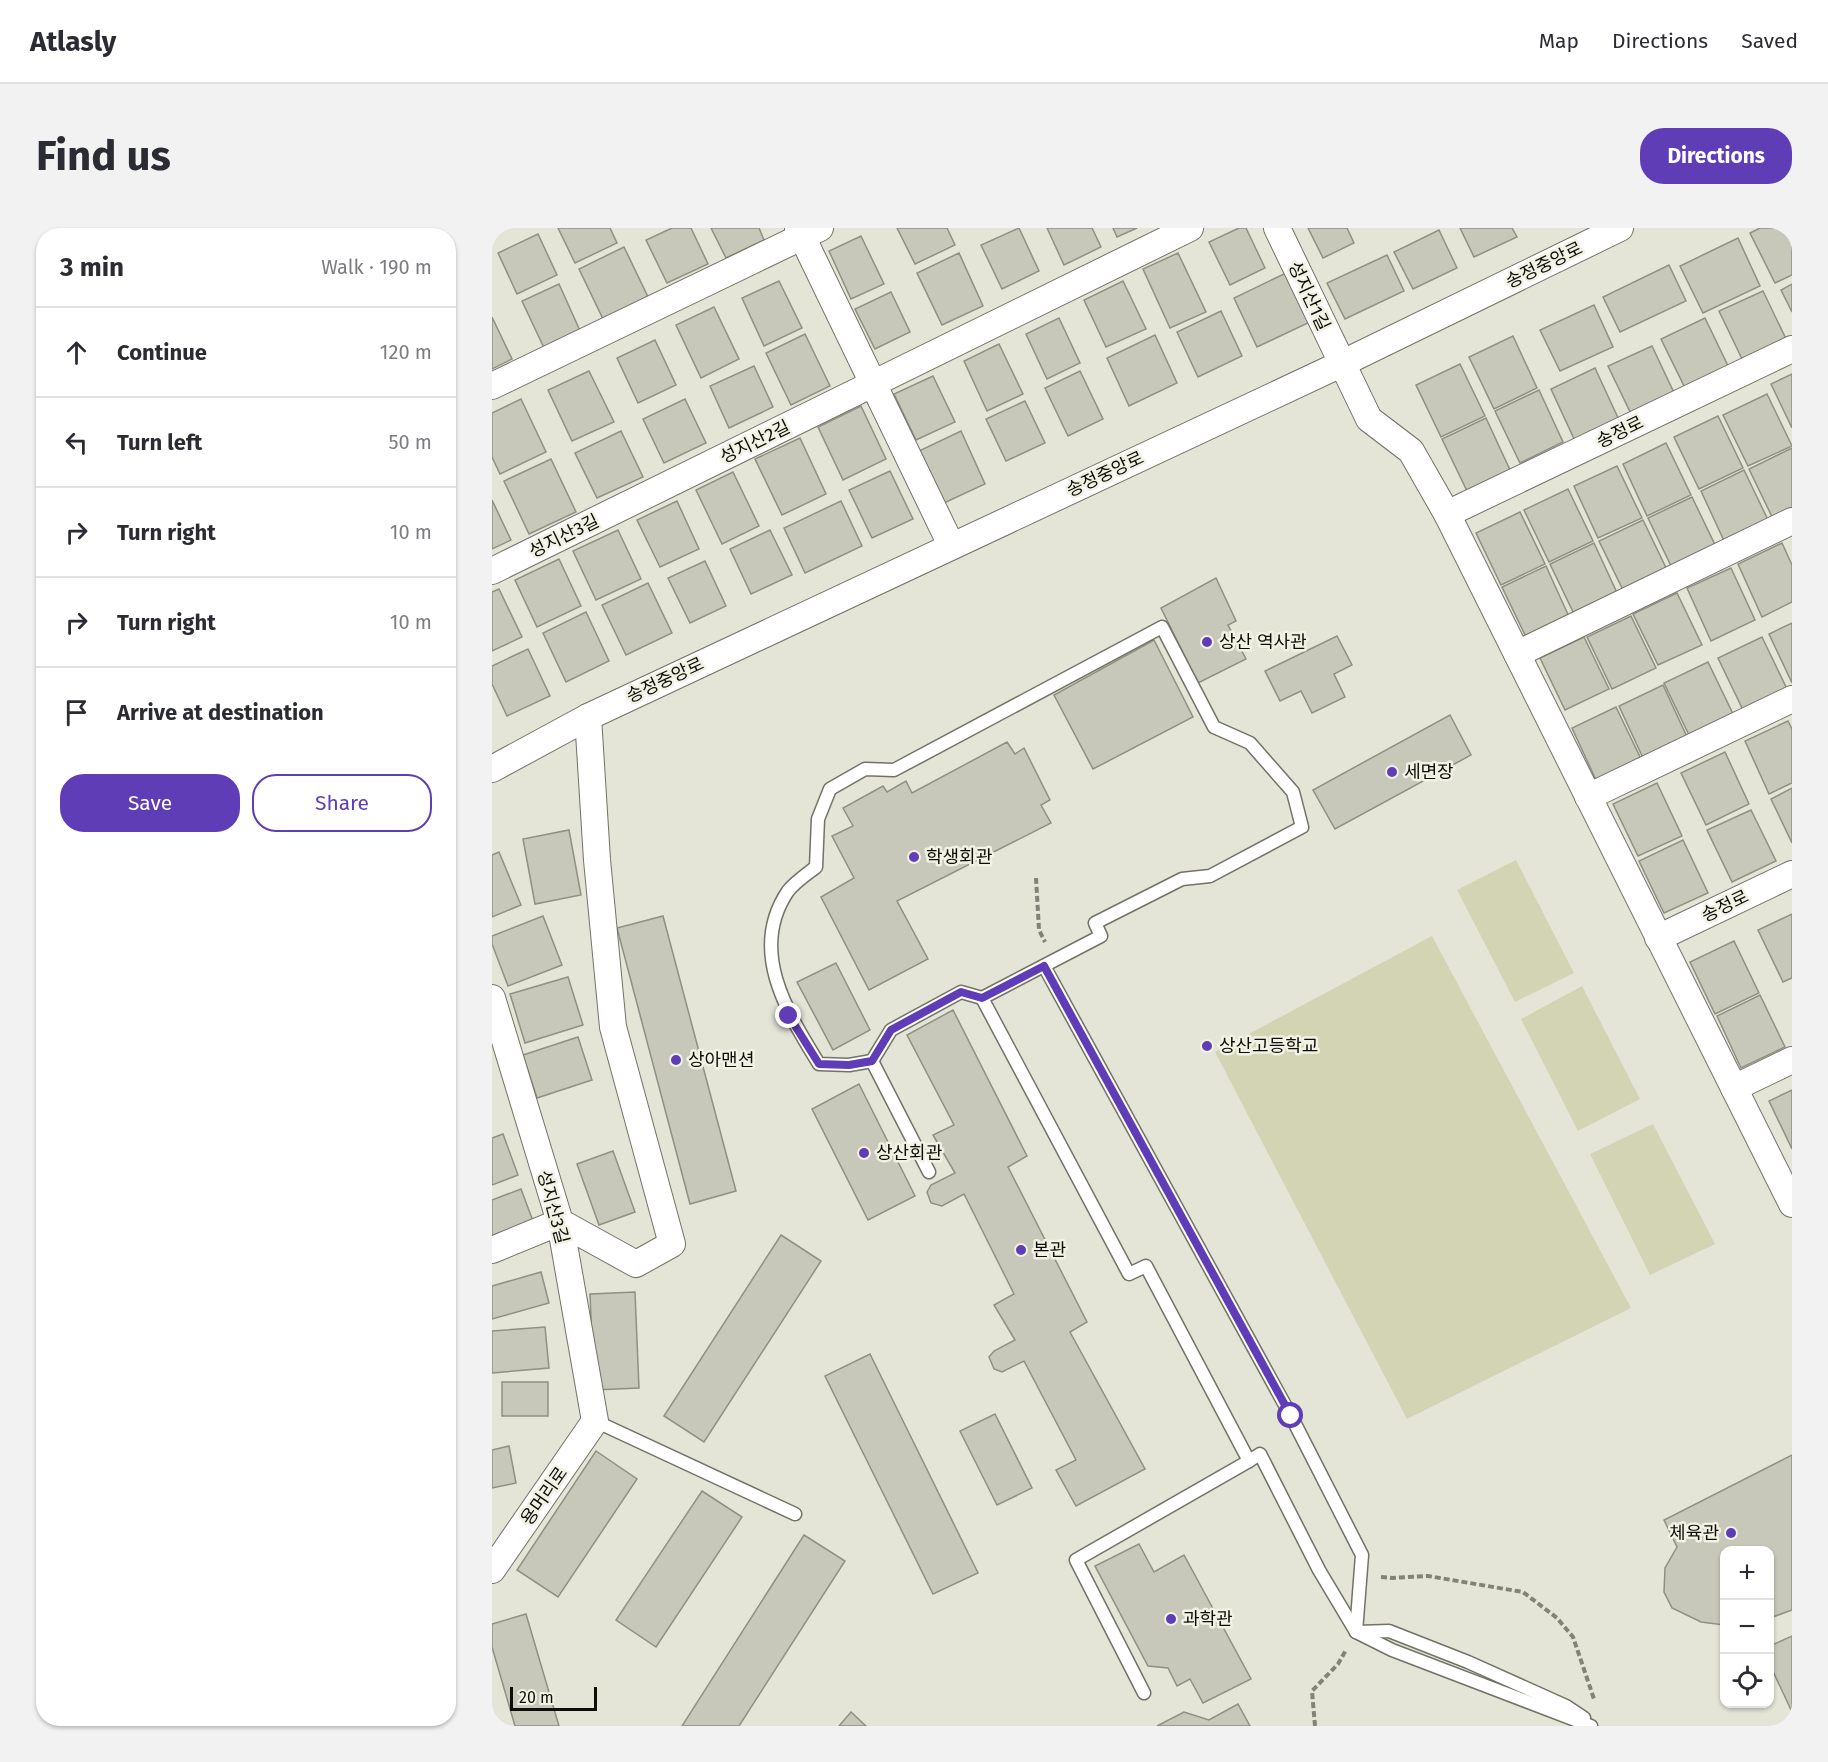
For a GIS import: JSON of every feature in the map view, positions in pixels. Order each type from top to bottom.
[{"type":"street","name":"성지산2길","points":[[637,500],[1190,228]]},
{"type":"street","name":"성지산1길","points":[[1277,228],[1369,419],[1412,451],[1447,514],[1792,1204]]},
{"type":"street","name":"송정중앙로","points":[[492,769],[588,717],[1341,364],[1620,228]]},
{"type":"street","points":[[492,386],[807,231],[873,383],[951,545]]},
{"type":"street","name":"송정로","points":[[1447,514],[1792,349]]},
{"type":"street","name":"성지산3길","points":[[492,571],[637,500]]},
{"type":"street","points":[[1517,654],[1792,521]]},
{"type":"street","points":[[1588,797],[1792,699]]},
{"type":"street","points":[[492,1250],[560,1222],[636,1263],[672,1244],[613,1027],[597,860],[588,717]]},
{"type":"street","name":"송정로","points":[[1659,938],[1792,874]]},
{"type":"street","name":"성지산3길","points":[[492,998],[560,1222],[595,1421]]},
{"type":"street","points":[[1734,1088],[1792,1060]]},
{"type":"street","name":"용머리로","points":[[492,1570],[595,1421]]},
{"type":"lane","points":[[1162,627],[1214,728],[1250,743],[1293,792],[1302,827],[1210,876],[1182,879],[1095,923],[1101,936],[982,998],[961,992],[891,1030],[872,1061],[849,1065],[819,1064],[789,1016],[772,965],[774,918],[789,889],[816,867],[818,819],[830,789],[865,769],[894,770],[1162,627]]},
{"type":"lane","points":[[1049,963],[1291,1416],[1362,1555],[1356,1632]]},
{"type":"lane","points":[[982,998],[1129,1274],[1146,1266],[1249,1461]]},
{"type":"lane","points":[[872,1061],[929,1172]]},
{"type":"lane","points":[[595,1421],[795,1514]]},
{"type":"lane","points":[[1144,1693],[1076,1560],[1260,1454],[1319,1570],[1356,1632],[1392,1650],[1591,1726]]},
{"type":"lane","points":[[1356,1632],[1389,1631],[1468,1662],[1566,1706],[1596,1726]]},
{"type":"path","points":[[1036,878],[1039,930],[1049,963]]},
{"type":"path","points":[[1360,1575],[1392,1578],[1428,1576],[1523,1592],[1557,1618],[1573,1637],[1590,1682],[1595,1703]]},
{"type":"path","points":[[1316,1726],[1312,1691],[1338,1664]]},
{"type":"green space","points":[[1516,860],[1574,973],[1515,1002],[1457,890]]},
{"type":"green space","points":[[1432,936],[1631,1308],[1407,1419],[1215,1052]]},
{"type":"green space","points":[[1582,986],[1640,1099],[1578,1131],[1521,1019]]},
{"type":"green space","points":[[1653,1124],[1715,1244],[1650,1275],[1590,1154]]},
{"type":"building","points":[[558,228],[610,228],[617,243],[575,263]]},
{"type":"building","points":[[672,228],[691,228],[708,264],[667,283],[646,240]]},
{"type":"building","points":[[711,228],[759,228],[764,240],[726,258]]},
{"type":"building","points":[[897,228],[947,228],[955,245],[915,264]]},
{"type":"building","points":[[1019,228],[1039,271],[1002,289],[981,245]]},
{"type":"building","points":[[1047,228],[1092,228],[1101,247],[1064,265]]},
{"type":"building","points":[[1113,228],[1137,228],[1117,237]]},
{"type":"building","points":[[1239,228],[1246,228],[1265,268],[1230,285],[1209,242]]},
{"type":"building","points":[[1308,228],[1347,228],[1354,243],[1323,258]]},
{"type":"building","points":[[1460,228],[1512,228],[1517,237],[1474,257]]},
{"type":"building","points":[[1760,228],[1792,228],[1792,275],[1775,283],[1750,233]]},
{"type":"building","points":[[1439,230],[1457,268],[1413,289],[1394,252]]},
{"type":"building","points":[[538,234],[557,275],[517,294],[498,253]]},
{"type":"building","points":[[861,236],[884,284],[851,299],[829,251]]},
{"type":"building","points":[[1738,238],[1760,286],[1703,313],[1680,266]]},
{"type":"building","points":[[624,247],[649,299],[604,321],[579,269]]},
{"type":"building","points":[[959,253],[983,306],[942,325],[917,273]]},
{"type":"building","points":[[1178,253],[1206,312],[1170,328],[1143,269]]},
{"type":"building","points":[[1387,255],[1404,291],[1345,319],[1327,283]]},
{"type":"building","points":[[1669,265],[1686,301],[1620,332],[1603,297]]},
{"type":"building","points":[[1286,273],[1310,322],[1257,347],[1234,298]]},
{"type":"building","points":[[779,281],[802,328],[764,346],[742,298]]},
{"type":"building","points":[[1123,281],[1146,329],[1106,347],[1084,300]]},
{"type":"building","points":[[559,284],[581,333],[545,350],[522,301]]},
{"type":"building","points":[[1792,284],[1792,312],[1781,290]]},
{"type":"building","points":[[1763,291],[1788,343],[1744,363],[1719,311]]},
{"type":"building","points":[[891,292],[910,332],[875,349],[855,309]]},
{"type":"building","points":[[1594,305],[1613,347],[1560,371],[1540,330]]},
{"type":"building","points":[[714,307],[739,359],[701,378],[676,325]]},
{"type":"building","points":[[1221,311],[1242,356],[1198,377],[1177,332]]},
{"type":"building","points":[[492,317],[512,359],[492,369]]},
{"type":"building","points":[[1059,318],[1080,363],[1047,379],[1026,334]]},
{"type":"building","points":[[1705,318],[1730,370],[1686,390],[1661,339]]},
{"type":"building","points":[[805,334],[830,386],[791,405],[766,353]]},
{"type":"building","points":[[1155,335],[1177,383],[1129,406],[1107,358]]},
{"type":"building","points":[[1513,336],[1537,388],[1494,409],[1469,357]]},
{"type":"building","points":[[655,340],[676,385],[638,403],[617,358]]},
{"type":"building","points":[[999,344],[1023,394],[987,411],[964,361]]},
{"type":"building","points":[[1652,346],[1676,397],[1633,418],[1608,366]]},
{"type":"building","points":[[1460,364],[1485,416],[1441,437],[1416,385]]},
{"type":"building","points":[[754,366],[773,407],[729,428],[710,386]]},
{"type":"building","points":[[1595,368],[1619,420],[1575,441],[1551,389]]},
{"type":"building","points":[[589,371],[614,422],[572,441],[548,390]]},
{"type":"building","points":[[1080,371],[1103,419],[1068,436],[1045,388]]},
{"type":"building","points":[[1792,374],[1792,428],[1771,384]]},
{"type":"building","points":[[933,376],[955,422],[916,440],[894,394]]},
{"type":"building","points":[[1539,390],[1563,442],[1520,463],[1495,411]]},
{"type":"building","points":[[1767,394],[1792,446],[1748,466],[1723,415]]},
{"type":"building","points":[[521,399],[546,452],[500,474],[492,457],[492,413]]},
{"type":"building","points":[[685,399],[706,443],[664,463],[643,419]]},
{"type":"building","points":[[1025,401],[1045,443],[1006,461],[986,419]]},
{"type":"building","points":[[861,406],[886,459],[843,480],[818,427]]},
{"type":"building","points":[[1718,416],[1743,468],[1699,489],[1674,437]]},
{"type":"building","points":[[1486,418],[1510,470],[1467,491],[1442,439]]},
{"type":"building","points":[[621,431],[643,477],[597,498],[575,453]]},
{"type":"building","points":[[961,431],[985,484],[944,503],[919,451]]},
{"type":"building","points":[[800,438],[826,494],[782,515],[755,459]]},
{"type":"building","points":[[1666,443],[1691,495],[1647,516],[1623,464]]},
{"type":"building","points":[[1792,448],[1792,512],[1774,521],[1749,469]]},
{"type":"building","points":[[551,459],[576,512],[529,534],[504,481]]},
{"type":"building","points":[[1617,466],[1642,518],[1598,538],[1574,486]]},
{"type":"building","points":[[1744,470],[1769,522],[1725,543],[1701,491]]},
{"type":"building","points":[[890,471],[913,519],[872,538],[849,490]]},
{"type":"building","points":[[733,472],[759,526],[722,544],[696,490]]},
{"type":"building","points":[[1568,489],[1593,541],[1549,562],[1524,510]]},
{"type":"building","points":[[1692,497],[1717,549],[1673,570],[1648,518]]},
{"type":"building","points":[[492,500],[511,540],[492,549]]},
{"type":"building","points":[[677,501],[699,549],[660,567],[637,520]]},
{"type":"building","points":[[841,501],[862,546],[805,573],[784,528]]},
{"type":"building","points":[[1520,512],[1545,564],[1501,585],[1476,533]]},
{"type":"building","points":[[1643,520],[1668,572],[1624,592],[1599,541]]},
{"type":"building","points":[[618,530],[641,579],[596,600],[573,551]]},
{"type":"building","points":[[770,530],[792,575],[751,594],[730,549]]},
{"type":"building","points":[[1594,543],[1618,595],[1575,616],[1550,564]]},
{"type":"building","points":[[1782,543],[1792,565],[1792,602],[1762,617],[1738,564]]},
{"type":"building","points":[[559,559],[581,606],[537,627],[515,580]]},
{"type":"building","points":[[705,561],[726,606],[690,623],[668,578]]},
{"type":"building","points":[[1546,566],[1570,619],[1527,639],[1502,587]]},
{"type":"building","points":[[1731,568],[1755,620],[1711,641],[1687,588]]},
{"type":"building","name":"상산 역사관","points":[[1216,578],[1236,621],[1228,625],[1246,659],[1198,683],[1161,608]]},
{"type":"building","points":[[648,583],[672,633],[626,655],[602,605]]},
{"type":"building","points":[[499,589],[522,637],[492,651],[492,592]]},
{"type":"building","points":[[1677,593],[1702,645],[1658,665],[1633,614]]},
{"type":"building","points":[[586,612],[609,661],[566,682],[543,633]]},
{"type":"building","points":[[1631,616],[1656,668],[1612,689],[1587,637]]},
{"type":"building","points":[[1792,623],[1792,683],[1769,634]]},
{"type":"building","points":[[1337,636],[1352,665],[1334,674],[1345,697],[1312,713],[1301,691],[1280,701],[1265,671]]},
{"type":"building","points":[[1584,637],[1609,689],[1565,710],[1540,658]]},
{"type":"building","points":[[1762,637],[1787,689],[1743,710],[1718,658]]},
{"type":"building","points":[[1154,640],[1193,717],[1093,769],[1054,695]]},
{"type":"building","points":[[528,649],[550,696],[507,716],[492,684],[492,666]]},
{"type":"building","points":[[1708,662],[1733,714],[1689,735],[1664,683]]},
{"type":"building","points":[[1663,685],[1687,737],[1643,758],[1619,706]]},
{"type":"building","points":[[1616,707],[1641,759],[1596,780],[1572,728]]},
{"type":"building","name":"세면장","points":[[1450,715],[1471,755],[1335,829],[1313,790]]},
{"type":"building","points":[[1788,721],[1792,729],[1792,783],[1769,794],[1745,741]]},
{"type":"building","name":"학생회관","points":[[1007,742],[1015,754],[1024,748],[1050,800],[1041,805],[1051,823],[897,901],[928,959],[869,990],[821,897],[854,878],[832,836],[853,826],[843,808],[883,786],[887,792],[906,781],[912,793]]},
{"type":"building","points":[[1725,752],[1749,804],[1706,825],[1681,773]]},
{"type":"building","points":[[1657,783],[1682,836],[1638,856],[1613,804]]},
{"type":"building","points":[[1792,788],[1792,843],[1771,799]]},
{"type":"building","points":[[1751,810],[1776,861],[1732,882],[1707,830]]},
{"type":"building","points":[[569,830],[581,895],[535,904],[523,839]]},
{"type":"building","points":[[1683,840],[1708,893],[1664,913],[1639,861]]},
{"type":"building","points":[[499,852],[521,905],[492,917],[492,855]]},
{"type":"building","points":[[1792,914],[1792,978],[1783,982],[1758,930]]},
{"type":"building","points":[[543,916],[562,965],[508,986],[492,944],[492,936]]},
{"type":"building","name":"상아맨션","points":[[663,916],[736,1191],[690,1204],[617,928]]},
{"type":"building","points":[[1734,941],[1759,993],[1715,1014],[1690,962]]},
{"type":"building","points":[[836,963],[870,1030],[833,1050],[797,982]]},
{"type":"building","points":[[568,977],[583,1025],[525,1043],[510,994]]},
{"type":"building","points":[[1760,995],[1785,1047],[1741,1068],[1717,1016]]},
{"type":"building","name":"본관","points":[[953,1010],[1027,1156],[1008,1167],[1087,1322],[1070,1332],[1145,1469],[1076,1506],[1056,1470],[1076,1460],[1024,1361],[1002,1372],[994,1369],[989,1357],[994,1351],[1015,1340],[994,1305],[1014,1294],[964,1194],[942,1206],[931,1203],[927,1192],[931,1185],[955,1173],[933,1135],[954,1125],[907,1035]]},
{"type":"building","points":[[578,1037],[592,1080],[537,1098],[523,1055]]},
{"type":"building","name":"상산회관","points":[[859,1084],[915,1196],[868,1220],[812,1109]]},
{"type":"building","points":[[1792,1090],[1792,1149],[1769,1101]]},
{"type":"building","points":[[503,1134],[518,1175],[492,1185],[492,1138]]},
{"type":"building","points":[[613,1151],[635,1212],[599,1225],[577,1164]]},
{"type":"building","points":[[521,1189],[536,1229],[492,1245],[492,1200]]},
{"type":"building","points":[[781,1235],[821,1261],[704,1442],[664,1416]]},
{"type":"building","points":[[541,1272],[549,1303],[492,1319],[492,1286]]},
{"type":"building","points":[[635,1292],[639,1388],[594,1390],[590,1294]]},
{"type":"building","points":[[545,1327],[549,1368],[492,1373],[492,1331]]},
{"type":"building","points":[[870,1354],[978,1573],[933,1594],[825,1376]]},
{"type":"building","points":[[502,1382],[548,1382],[548,1416],[502,1416]]},
{"type":"building","points":[[995,1414],[1032,1488],[997,1505],[960,1431]]},
{"type":"building","points":[[509,1446],[516,1483],[492,1488],[492,1450]]},
{"type":"building","points":[[596,1451],[637,1479],[558,1597],[517,1570]]},
{"type":"building","name":"체육관","points":[[1792,1455],[1792,1610],[1774,1617],[1774,1546],[1720,1546],[1720,1624],[1701,1622],[1672,1608],[1664,1592],[1665,1568],[1677,1547],[1664,1520]]},
{"type":"building","points":[[702,1491],[742,1517],[656,1647],[616,1620]]},
{"type":"building","points":[[804,1535],[845,1561],[739,1726],[682,1726]]},
{"type":"building","name":"과학관","points":[[1139,1544],[1154,1572],[1184,1555],[1251,1679],[1203,1703],[1190,1679],[1177,1686],[1168,1668],[1148,1666],[1095,1566]]},
{"type":"building","points":[[526,1614],[559,1726],[515,1726],[492,1647],[492,1624]]},
{"type":"building","points":[[1792,1636],[1792,1712],[1774,1674],[1774,1644]]},
{"type":"building","points":[[1238,1704],[1250,1726],[1157,1726],[1184,1712],[1209,1720]]},
{"type":"building","points":[[851,1712],[866,1726],[839,1726]]},
{"type":"place","name":"상산 역사관","points":[[1207,642]]},
{"type":"place","name":"세면장","points":[[1392,772]]},
{"type":"place","name":"학생회관","points":[[914,857]]},
{"type":"place","name":"상산고등학교","points":[[1207,1046]]},
{"type":"place","name":"상아맨션","points":[[676,1060]]},
{"type":"place","name":"상산회관","points":[[864,1153]]},
{"type":"place","name":"본관","points":[[1021,1250]]},
{"type":"place","name":"체육관","points":[[1731,1533]]},
{"type":"place","name":"과학관","points":[[1171,1619]]},
{"type":"route","points":[[789,1016],[819,1064],[849,1065],[872,1061],[891,1030],[961,992],[982,998],[1044,966],[1291,1416]]}]
